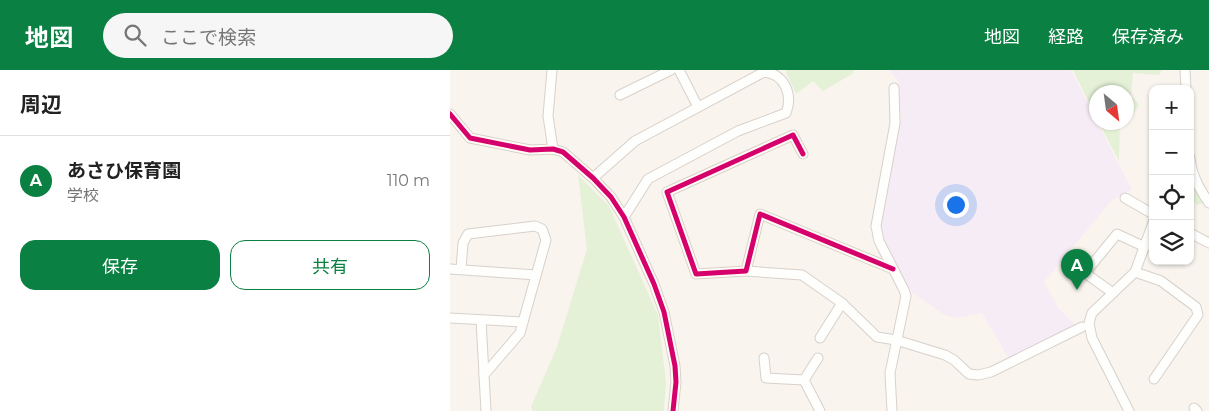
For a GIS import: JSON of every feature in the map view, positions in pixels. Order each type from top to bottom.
[{"type":"street","points":[[552,70],[548,116],[552,149]]},
{"type":"street","points":[[620,95],[670,70]]},
{"type":"street","points":[[679,70],[698,108]]},
{"type":"street","points":[[1185,70],[1186,85]]},
{"type":"street","points":[[593,178],[634,141],[764,72],[773,73],[780,78],[790,94],[790,104],[786,113],[738,131],[648,179],[624,217]]},
{"type":"street","points":[[892,411],[890,373],[906,296],[878,241],[876,226],[895,123],[894,88]]},
{"type":"street","points":[[450,114],[470,138],[530,150],[552,149],[563,152],[593,178],[611,197],[624,217],[654,284],[664,312],[675,366],[676,382],[673,411]]},
{"type":"street","points":[[803,154],[793,135],[667,192],[696,274],[746,271],[802,275],[842,302],[877,337],[896,340],[945,355],[954,360],[969,374],[978,375],[991,372],[1082,327]]},
{"type":"street","points":[[1193,175],[1209,203]]},
{"type":"street","points":[[1125,198],[1149,212]]},
{"type":"street","points":[[746,271],[760,214],[893,269]]},
{"type":"street","points":[[461,269],[463,242],[468,234],[535,226],[542,229],[546,240],[520,333],[484,375]]},
{"type":"street","points":[[1113,293],[1085,273],[1116,234],[1145,247]]},
{"type":"street","points":[[1194,235],[1209,243]]},
{"type":"street","points":[[1129,411],[1092,338],[1089,323],[1092,313],[1135,272],[1149,236]]},
{"type":"street","points":[[450,269],[536,275]]},
{"type":"street","points":[[1135,272],[1161,281],[1196,307],[1198,315],[1154,379]]},
{"type":"street","points":[[820,338],[842,302]]},
{"type":"street","points":[[450,318],[523,322]]},
{"type":"street","points":[[481,320],[486,411]]},
{"type":"street","points":[[764,358],[766,378],[804,380]]},
{"type":"street","points":[[804,380],[818,358]]},
{"type":"street","points":[[804,380],[820,411]]},
{"type":"shaded area","points":[[889,70],[1071,70],[1089,105],[1089,130],[1102,130],[1132,190],[1112,200],[1044,282],[1059,309],[1075,325],[1009,359],[982,313],[957,318],[944,315],[910,291],[883,238],[880,225],[901,120],[898,80]]},
{"type":"green space","points":[[787,70],[854,70],[852,74],[823,91],[813,81],[796,94],[786,72]]},
{"type":"green space","points":[[1073,70],[1162,70],[1159,75],[1133,73],[1132,85],[1089,85],[1089,103]]},
{"type":"green space","points":[[1134,99],[1139,104],[1134,113]]},
{"type":"green space","points":[[1103,130],[1120,130],[1119,161]]},
{"type":"green space","points":[[578,175],[609,206],[658,315],[666,382],[664,411],[533,411],[531,407],[557,347],[587,249]]},
{"type":"green space","points":[[1194,189],[1204,203],[1197,205],[1194,202]]},
{"type":"cycle path","points":[[450,114],[470,138],[530,150],[553,149],[563,152],[593,178],[611,197],[624,217],[654,284],[664,312],[675,366],[676,382],[673,411]]},
{"type":"cycle path","points":[[803,154],[793,135],[667,192],[696,274],[746,271],[760,214],[893,269]]},
{"type":"place","name":"あさひ保育園","points":[[1077,290]]}]
